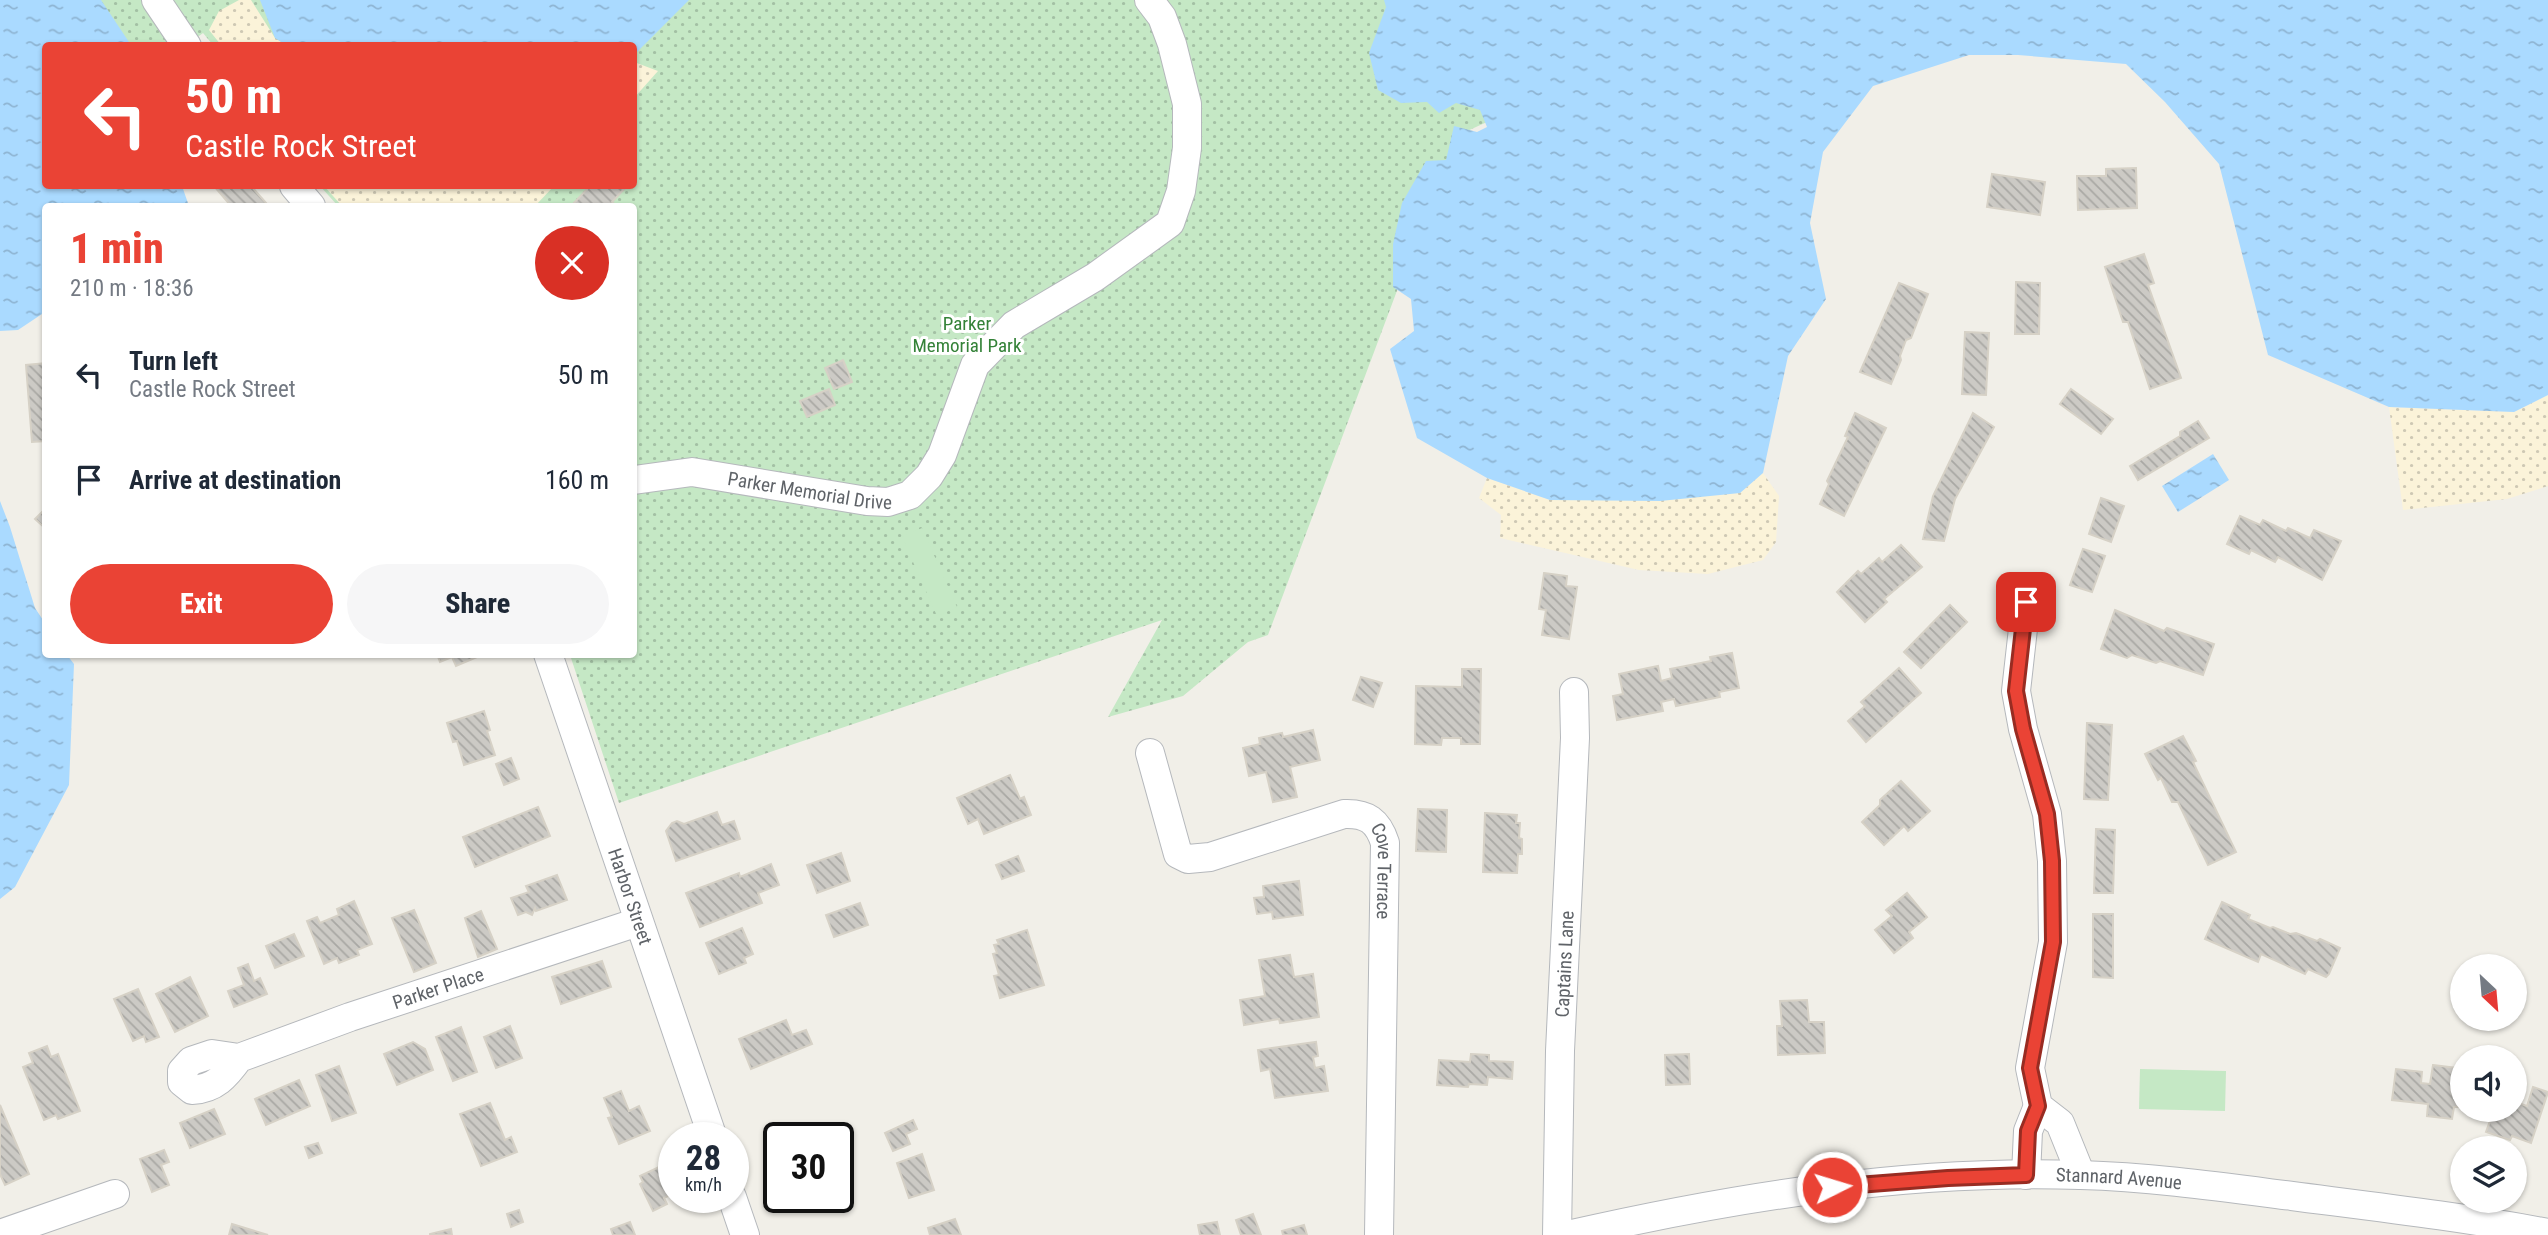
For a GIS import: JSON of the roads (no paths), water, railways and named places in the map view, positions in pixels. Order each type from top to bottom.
[{"type":"street","points":[[156,0],[184,42]]},
{"type":"street","name":"Parker Memorial Drive","points":[[637,480],[692,472],[867,501],[888,502],[910,495],[929,476],[942,455],[975,365],[1014,325],[1095,277],[1170,223],[1181,191],[1187,104],[1172,44],[1162,18],[1149,0]]},
{"type":"street","points":[[297,189],[309,203]]},
{"type":"street","points":[[2026,602],[2016,691],[2023,729],[2047,814],[2052,861],[2053,942],[2030,1068],[2038,1106],[2028,1131],[2026,1175]]},
{"type":"street","name":"Harbor Street","points":[[549,658],[707,1122]]},
{"type":"street","name":"Captains Lane","points":[[1557,1235],[1560,1051],[1575,738],[1574,692]]},
{"type":"street","name":"Cove Terrace","points":[[1150,753],[1178,854],[1188,859],[1210,856],[1344,814],[1360,813],[1372,820],[1380,830],[1385,843],[1379,1235]]},
{"type":"street","name":"Parker Place","points":[[239,1058],[350,1017],[638,922]]},
{"type":"street","points":[[2038,1106],[2060,1123],[2081,1175]]},
{"type":"street","name":"Stannard Avenue","points":[[1567,1235],[1641,1227],[1832,1187],[2026,1175],[2144,1179],[2253,1191],[2497,1229],[2548,1233]]},
{"type":"street","points":[[0,1234],[115,1194]]},
{"type":"street","points":[[737,1213],[745,1235]]},
{"type":"water","points":[[0,0],[101,0],[129,42],[42,42],[42,189],[183,189],[188,203],[42,203],[42,314],[18,330],[0,331]]},
{"type":"water","points":[[260,0],[689,0],[637,52],[637,42],[281,42],[275,38]]},
{"type":"water","points":[[1384,0],[2548,0],[2548,395],[2514,412],[2389,407],[2268,355],[2219,164],[2165,102],[2126,64],[2018,55],[1969,55],[1873,86],[1823,152],[1810,223],[1826,299],[1788,356],[1763,473],[1740,493],[1660,501],[1550,500],[1487,478],[1417,438],[1390,349],[1414,331],[1411,299],[1393,287],[1393,244],[1402,203],[1426,161],[1446,160],[1454,126],[1477,132],[1487,127],[1480,110],[1456,103],[1439,113],[1427,102],[1401,103],[1378,90],[1369,53],[1386,7]]},
{"type":"water","points":[[2213,454],[2229,480],[2178,512],[2162,486]]},
{"type":"water","points":[[0,501],[35,608],[42,618],[42,658],[69,658],[74,664],[69,785],[15,887],[0,899]]},
{"type":"park label","name":"Parker Memorial Park","points":[[967,334]]}]
